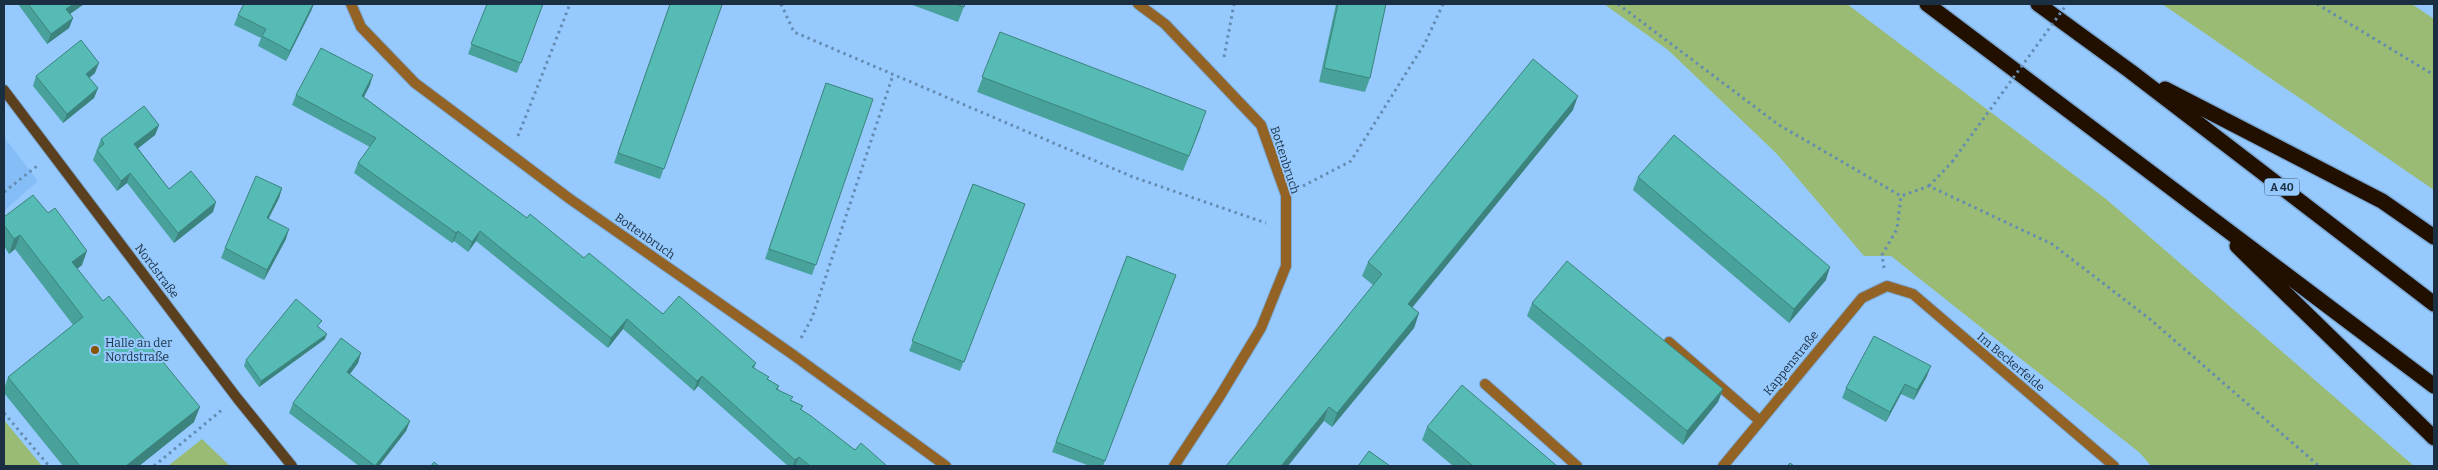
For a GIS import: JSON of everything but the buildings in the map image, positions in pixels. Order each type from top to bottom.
[{"type":"highway","points":[[1927,4],[2434,386]]},
{"type":"highway","name":"A 40","points":[[2038,4],[2130,71],[2434,304]]},
{"type":"highway","points":[[2130,71],[2382,201],[2434,237]]},
{"type":"highway","points":[[2193,203],[2434,438]]},
{"type":"street","name":"Bottenbruch","points":[[351,4],[361,27],[415,83],[570,199],[792,354],[946,466]]},
{"type":"street","name":"Bottenbruch","points":[[1138,4],[1165,24],[1260,125],[1286,195],[1286,266],[1260,328],[1220,396],[1174,466]]},
{"type":"street","name":"Nordstraße","points":[[4,90],[54,153],[237,398],[292,466]]},
{"type":"street","name":"Kappenstraße","points":[[1723,466],[1862,298],[1886,286]]},
{"type":"street","name":"Im Beckerfelde","points":[[1886,286],[1913,294],[2114,466]]},
{"type":"street","points":[[1669,342],[1760,421]]},
{"type":"street","points":[[1485,384],[1577,466]]},
{"type":"path","points":[[511,154],[570,4]]},
{"type":"path","points":[[781,4],[794,32],[1133,178],[1286,229]]},
{"type":"path","points":[[1219,81],[1234,4]]},
{"type":"path","points":[[1286,195],[1351,161],[1425,43],[1443,4]]},
{"type":"path","points":[[1618,4],[1779,125],[1901,196],[1929,186],[1952,162],[2067,4]]},
{"type":"path","points":[[2317,4],[2434,75]]},
{"type":"path","points":[[792,354],[812,318],[892,75]]},
{"type":"path","points":[[4,192],[54,153]]},
{"type":"path","points":[[1929,186],[2052,244],[2151,320],[2318,466]]},
{"type":"path","points":[[1886,286],[1882,256],[1897,229],[1901,196]]},
{"type":"path","points":[[154,466],[237,398]]},
{"type":"path","points":[[4,413],[49,466]]},
{"type":"shaded area","points":[[4,137],[38,181],[4,211]]},
{"type":"green space","points":[[1604,4],[1847,4],[2106,199],[2414,466],[2151,466],[2140,453],[1891,256],[1864,256],[1776,153],[1668,50]]},
{"type":"green space","points":[[2162,4],[2412,4],[2434,19],[2434,190]]},
{"type":"green space","points":[[4,420],[42,466],[4,466]]},
{"type":"green space","points":[[202,439],[230,466],[168,466]]},
{"type":"place","name":"Halle an der Nordstraße","points":[[95,350]]}]
